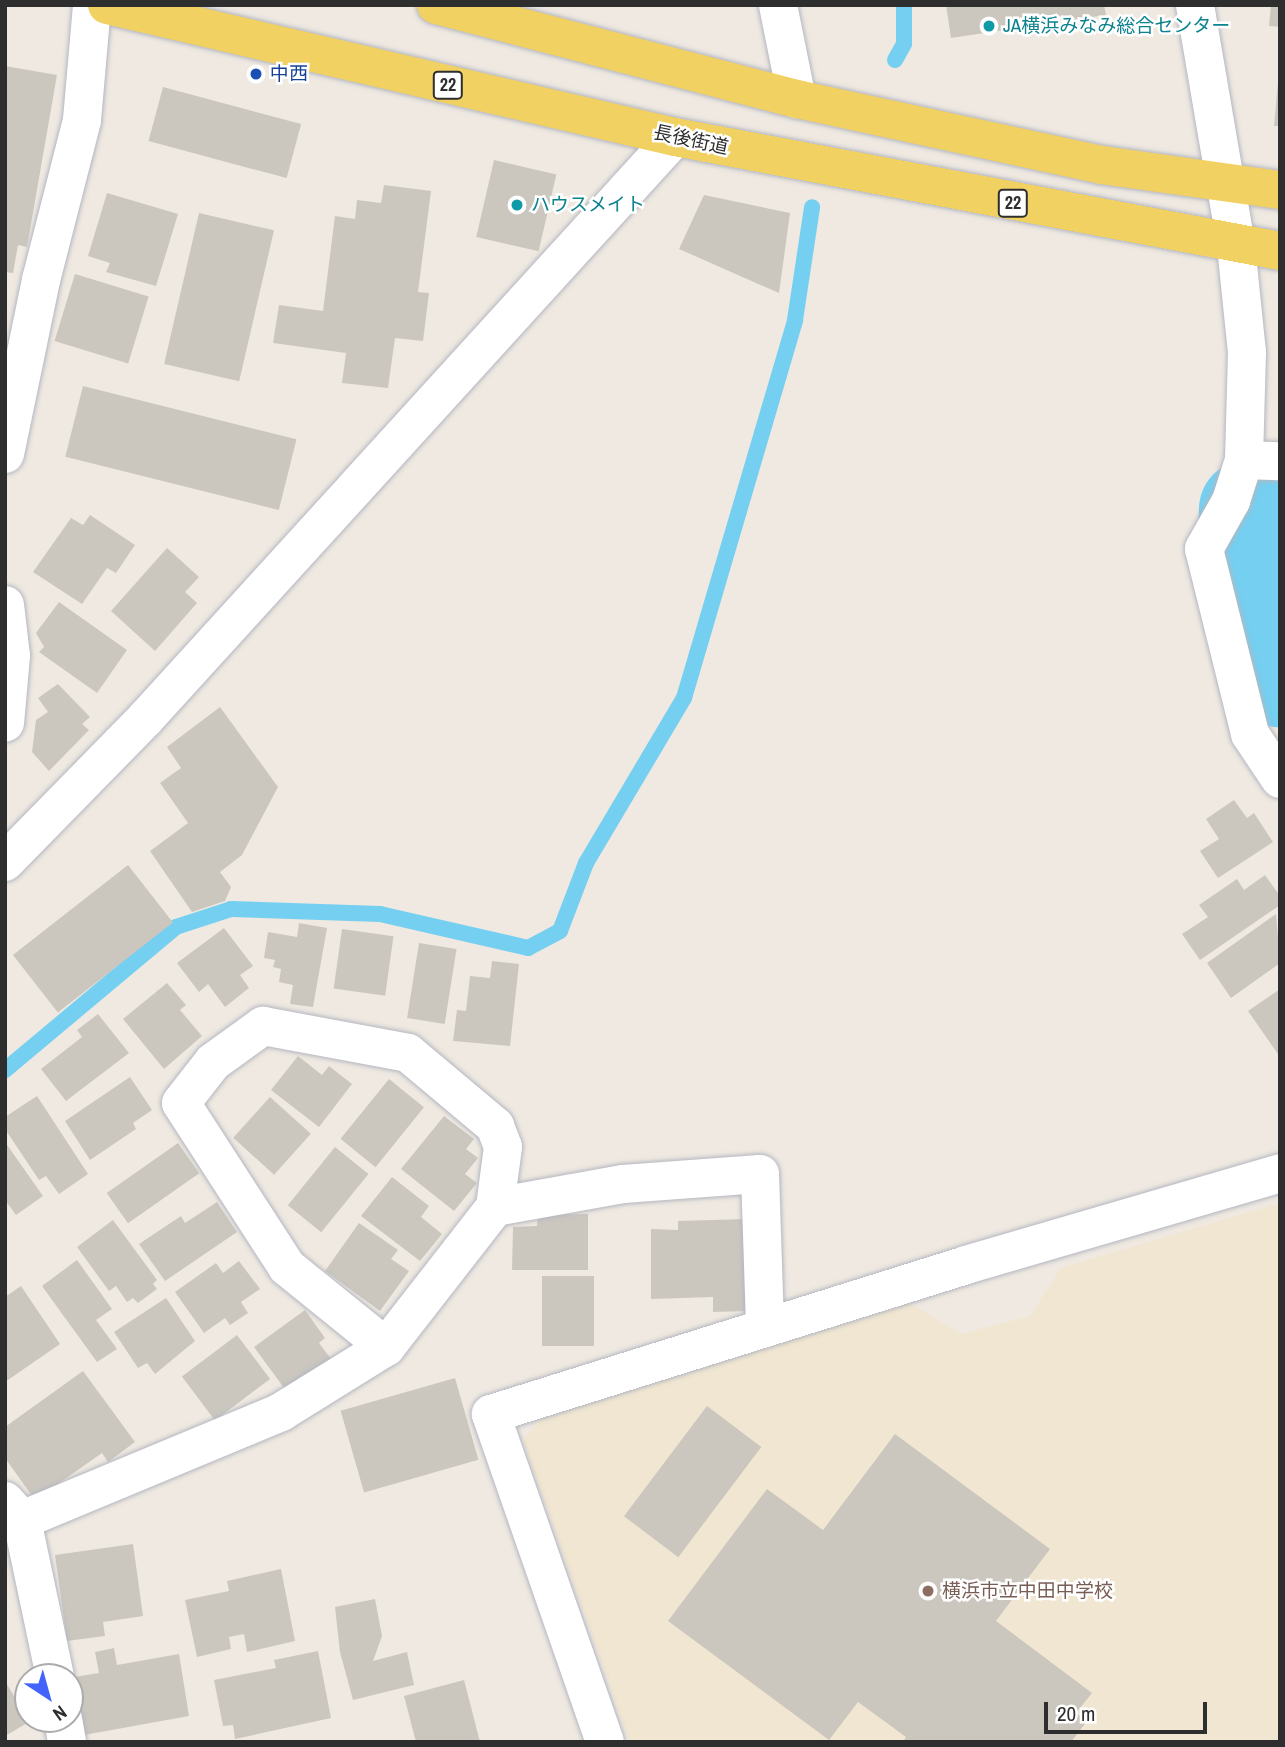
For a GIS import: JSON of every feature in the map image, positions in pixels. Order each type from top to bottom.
[{"type":"main road","name":"長後街道","points":[[107,5],[675,138],[1236,246],[1280,251]]},
{"type":"main road","points":[[436,5],[797,99],[1101,165],[1225,185],[1280,190]]},
{"type":"street","points":[[5,454],[41,280],[82,120],[92,5]]},
{"type":"street","points":[[778,5],[797,99]]},
{"type":"street","points":[[1195,5],[1236,246],[1262,461],[1231,501],[1204,548],[1250,734],[1280,779]]},
{"type":"street","points":[[5,862],[145,719],[675,138]]},
{"type":"street","points":[[5,605],[11,656],[5,723]]},
{"type":"street","points":[[52,1663],[14,1511],[281,1412],[386,1347],[495,1207],[503,1147],[495,1126],[408,1054],[263,1026],[213,1062],[181,1103],[287,1267],[386,1347]]},
{"type":"street","points":[[605,1742],[491,1414],[765,1328],[1280,1173]]},
{"type":"street","points":[[495,1207],[624,1184],[760,1174],[765,1328]]},
{"type":"shaded area","name":"横浜市立中田中学校","points":[[1280,1203],[1280,1742],[630,1742],[523,1440],[544,1416],[909,1303],[961,1334],[1030,1316],[1061,1268]]},
{"type":"building","name":"JA横浜みなみ総合センター","points":[[946,5],[1104,5],[1106,15],[951,38]]},
{"type":"building","points":[[1271,5],[1280,5],[1280,27],[1269,26]]},
{"type":"building","points":[[5,66],[57,75],[27,247],[18,245],[13,273],[5,272]]},
{"type":"building","points":[[1278,83],[1280,126],[1274,126]]},
{"type":"building","points":[[163,87],[301,124],[287,178],[149,141]]},
{"type":"building","name":"ハウスメイト","points":[[494,160],[556,174],[539,251],[476,237]]},
{"type":"building","points":[[384,185],[431,191],[418,292],[429,293],[423,341],[395,338],[388,388],[342,383],[346,353],[273,343],[279,305],[323,311],[335,216],[355,219],[357,200],[381,203]]},
{"type":"building","points":[[107,193],[178,214],[156,286],[106,272],[110,263],[88,256]]},
{"type":"building","points":[[704,195],[790,213],[779,293],[679,249]]},
{"type":"building","points":[[199,213],[274,230],[239,381],[164,364]]},
{"type":"building","points":[[75,274],[149,297],[128,363],[55,341]]},
{"type":"building","points":[[83,386],[296,439],[279,510],[65,457]]},
{"type":"building","points":[[90,515],[135,545],[116,573],[107,568],[82,604],[33,572],[71,518],[83,525]]},
{"type":"building","points":[[167,548],[199,577],[185,592],[197,603],[155,651],[111,611]]},
{"type":"building","points":[[59,602],[127,650],[97,693],[39,652],[44,647],[36,633]]},
{"type":"building","points":[[58,684],[90,717],[82,724],[89,730],[49,771],[32,752],[36,720],[48,712],[38,698]]},
{"type":"building","points":[[220,707],[278,787],[242,855],[220,872],[231,887],[225,901],[192,912],[150,851],[188,823],[160,783],[181,768],[167,747]]},
{"type":"building","points":[[1234,800],[1247,818],[1254,813],[1273,842],[1218,878],[1200,851],[1219,839],[1206,819]]},
{"type":"building","points":[[128,865],[173,923],[58,1012],[13,955]]},
{"type":"building","points":[[1265,875],[1280,896],[1280,905],[1200,960],[1182,934],[1208,917],[1199,905],[1237,879],[1244,890]]},
{"type":"building","points":[[1276,914],[1280,963],[1231,998],[1207,963]]},
{"type":"building","points":[[299,923],[327,928],[313,1007],[290,1004],[293,985],[279,982],[281,969],[273,967],[275,960],[264,958],[268,932],[297,937]]},
{"type":"building","points":[[224,928],[253,966],[240,975],[249,988],[225,1007],[208,984],[199,992],[177,963]]},
{"type":"building","points":[[342,929],[393,936],[385,996],[334,988]]},
{"type":"building","points":[[419,943],[457,949],[445,1024],[407,1018]]},
{"type":"building","points":[[492,961],[519,964],[510,1046],[453,1041],[457,1010],[466,1011],[470,976],[490,978]]},
{"type":"building","points":[[167,983],[186,1005],[180,1010],[202,1036],[164,1069],[123,1019]]},
{"type":"building","points":[[1280,989],[1280,1057],[1248,1011]]},
{"type":"building","points":[[98,1014],[129,1053],[66,1101],[41,1069],[82,1037],[77,1030]]},
{"type":"building","points":[[298,1056],[322,1075],[329,1066],[352,1084],[319,1127],[271,1090]]},
{"type":"building","points":[[130,1077],[152,1110],[133,1123],[136,1129],[90,1160],[65,1121]]},
{"type":"building","points":[[389,1079],[424,1107],[376,1167],[341,1139]]},
{"type":"building","points":[[37,1096],[88,1174],[59,1194],[46,1176],[39,1180],[5,1129],[5,1117]]},
{"type":"building","points":[[270,1097],[311,1134],[274,1175],[233,1138]]},
{"type":"building","points":[[444,1116],[474,1139],[466,1149],[478,1158],[465,1174],[477,1183],[454,1211],[401,1169]]},
{"type":"building","points":[[5,1142],[43,1196],[16,1215],[5,1200]]},
{"type":"building","points":[[178,1143],[199,1173],[128,1223],[107,1193]]},
{"type":"building","points":[[335,1147],[368,1174],[321,1232],[288,1205]]},
{"type":"building","points":[[392,1177],[429,1206],[421,1217],[442,1234],[420,1261],[361,1216]]},
{"type":"building","points":[[217,1202],[237,1232],[165,1281],[139,1244],[181,1216],[185,1223]]},
{"type":"building","points":[[588,1214],[588,1270],[512,1270],[513,1227],[537,1226],[538,1215]]},
{"type":"building","points":[[747,1219],[748,1311],[713,1312],[713,1297],[651,1299],[651,1229],[678,1230],[678,1221]]},
{"type":"building","points":[[113,1220],[157,1280],[153,1284],[157,1289],[138,1303],[133,1298],[127,1302],[116,1286],[109,1291],[77,1247]]},
{"type":"building","points":[[359,1223],[398,1250],[391,1259],[409,1271],[380,1311],[325,1271]]},
{"type":"building","points":[[77,1260],[112,1309],[96,1320],[117,1349],[97,1362],[42,1286]]},
{"type":"building","points":[[239,1261],[260,1289],[241,1302],[248,1313],[230,1325],[225,1318],[204,1333],[175,1292],[216,1263],[223,1273]]},
{"type":"building","points":[[542,1276],[594,1276],[594,1346],[542,1346]]},
{"type":"building","points":[[21,1286],[60,1344],[5,1382],[5,1297]]},
{"type":"building","points":[[166,1298],[195,1341],[155,1374],[147,1363],[138,1368],[114,1332]]},
{"type":"building","points":[[305,1310],[325,1338],[319,1343],[331,1359],[284,1388],[254,1347]]},
{"type":"building","points":[[237,1335],[270,1379],[215,1420],[182,1377]]},
{"type":"building","points":[[83,1371],[135,1442],[108,1462],[102,1453],[35,1500],[5,1458],[5,1427]]},
{"type":"building","points":[[455,1378],[478,1460],[364,1493],[341,1411]]},
{"type":"building","points":[[707,1406],[761,1447],[678,1557],[624,1516]]},
{"type":"building","points":[[895,1434],[1050,1549],[996,1621],[1092,1693],[1076,1713],[1087,1721],[1071,1742],[903,1742],[906,1737],[858,1702],[829,1740],[668,1621],[767,1489],[823,1530]]},
{"type":"building","points":[[133,1544],[143,1616],[103,1622],[105,1636],[67,1641],[55,1555]]},
{"type":"building","points":[[281,1569],[295,1641],[247,1652],[244,1634],[229,1637],[231,1649],[197,1657],[185,1600],[229,1591],[227,1581]]},
{"type":"building","points":[[375,1599],[382,1636],[373,1661],[407,1652],[414,1685],[353,1700],[340,1652],[335,1607]]},
{"type":"building","points":[[114,1648],[117,1665],[179,1654],[189,1716],[84,1735],[84,1675],[99,1673],[95,1652]]},
{"type":"building","points":[[318,1651],[331,1718],[235,1739],[233,1725],[223,1726],[214,1680],[276,1668],[274,1660]]},
{"type":"building","points":[[464,1680],[480,1742],[416,1742],[404,1696]]},
{"type":"building","points":[[5,1681],[14,1696],[14,1731],[5,1736]]},
{"type":"waterway","points":[[895,60],[904,44],[904,5]]},
{"type":"waterway","points":[[5,1070],[176,927],[231,909],[380,914],[528,948],[560,931],[586,863],[684,698],[795,320],[812,207]]},
{"type":"waterway","points":[[1248,509],[1246,552],[1280,678]]},
{"type":"place","name":"JA横浜みなみ総合センター","points":[[989,26]]},
{"type":"place","name":"中西","points":[[256,74]]},
{"type":"place","name":"ハウスメイト","points":[[517,205]]},
{"type":"place","name":"横浜市立中田中学校","points":[[928,1591]]}]
